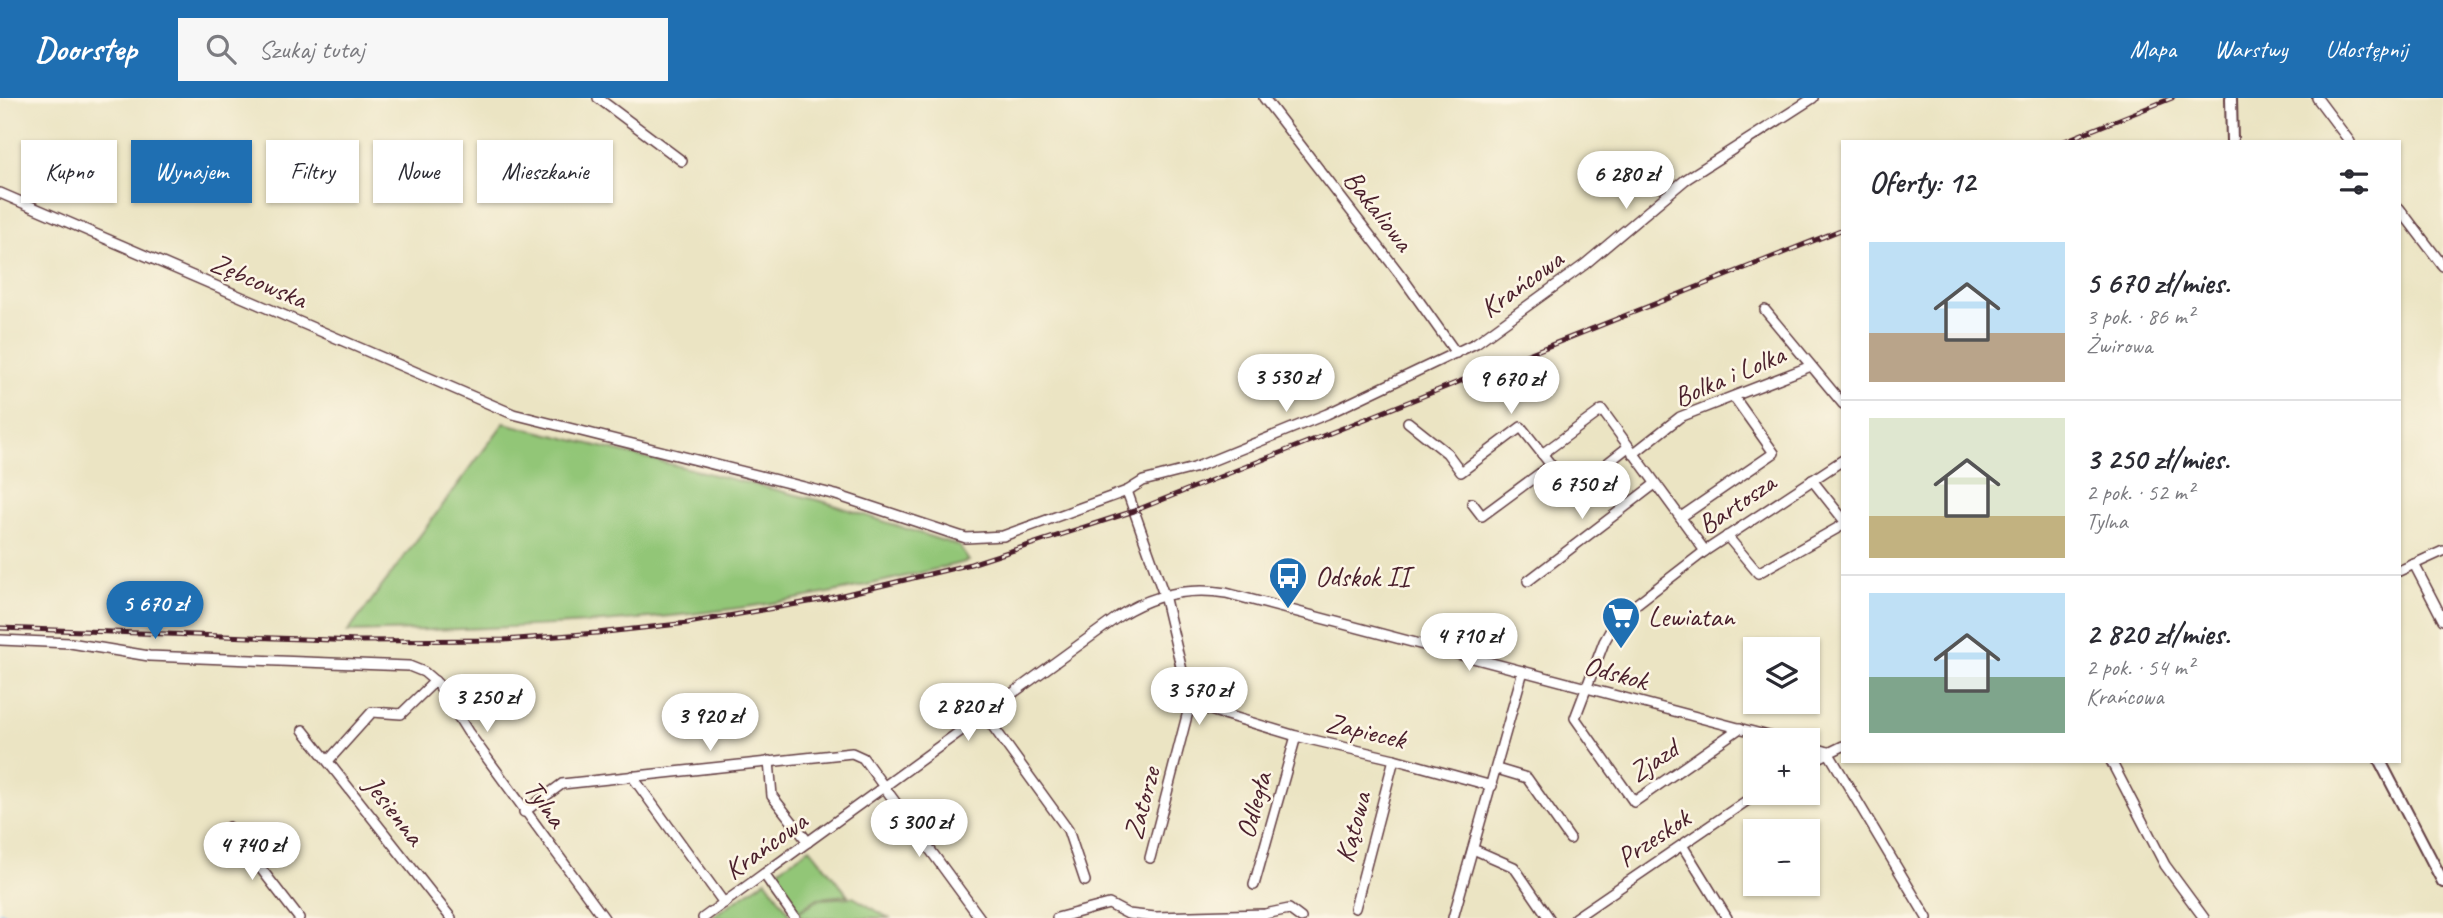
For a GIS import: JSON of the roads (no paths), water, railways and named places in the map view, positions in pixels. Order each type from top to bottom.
[{"type":"street","points":[[598,98],[682,161]]},
{"type":"street","name":"Bakaliowa","points":[[1264,98],[1402,277],[1456,353]]},
{"type":"street","name":"Krańcowa","points":[[1127,491],[1143,481],[1194,468],[1327,414],[1476,343],[1584,265],[1685,180],[1813,98]]},
{"type":"street","points":[[2231,98],[2232,140]]},
{"type":"street","points":[[2317,98],[2348,140]]},
{"type":"street","name":"Zębcowska","points":[[0,193],[500,410],[836,495],[966,538],[1003,536],[1127,491]]},
{"type":"street","points":[[2401,211],[2443,266]]},
{"type":"street","name":"Bolka i Lolka","points":[[1765,310],[1841,402]]},
{"type":"street","name":"Bolka i Lolka","points":[[1550,465],[1572,491],[1680,417],[1811,366]]},
{"type":"street","points":[[1681,517],[1774,453],[1734,397]]},
{"type":"street","points":[[1542,454],[1602,410],[1706,551]]},
{"type":"street","points":[[1408,422],[1447,453],[1461,472],[1521,427],[1550,465],[1482,516],[1472,503]]},
{"type":"street","name":"Bartosza","points":[[1587,688],[1604,642],[1617,619],[1727,536],[1841,461]]},
{"type":"street","points":[[1812,480],[1841,516]]},
{"type":"street","points":[[1528,581],[1655,484]]},
{"type":"street","points":[[1127,491],[1164,595]]},
{"type":"street","points":[[1727,536],[1758,573],[1841,526]]},
{"type":"street","points":[[2401,570],[2443,551]]},
{"type":"street","points":[[2414,564],[2443,620]]},
{"type":"street","name":"Odskok","points":[[1164,595],[1199,590],[1226,593],[1743,729]]},
{"type":"street","name":"Krańcowa","points":[[704,918],[1126,612],[1164,595]]},
{"type":"street","name":"Zatorze","points":[[1150,859],[1190,705],[1164,595]]},
{"type":"street","name":"Tylna","points":[[0,640],[70,643],[149,656],[409,666],[424,672],[435,681],[524,812],[604,918]]},
{"type":"street","points":[[1453,918],[1523,671]]},
{"type":"street","points":[[328,761],[372,712],[401,714],[435,681]]},
{"type":"street","name":"Zjazd","points":[[1587,688],[1575,719],[1634,802],[1740,728]]},
{"type":"street","name":"Zapiecek","points":[[1190,705],[1296,736],[1492,786]]},
{"type":"street","points":[[984,714],[1068,830],[1085,881]]},
{"type":"street","name":"Jesienna","points":[[303,730],[451,918]]},
{"type":"street","name":"Odległa","points":[[1254,886],[1296,736]]},
{"type":"street","points":[[1820,754],[1841,747]]},
{"type":"street","points":[[1820,750],[1828,752],[1927,918]]},
{"type":"street","points":[[524,812],[562,784],[852,753],[863,758],[980,918]]},
{"type":"street","name":"Kątowa","points":[[1354,908],[1394,759]]},
{"type":"street","points":[[769,761],[772,796],[808,842]]},
{"type":"street","points":[[2112,763],[2165,865],[2204,918]]},
{"type":"street","points":[[2381,763],[2439,865],[2443,882]]},
{"type":"street","points":[[1497,769],[1527,778],[1570,839]]},
{"type":"street","points":[[632,776],[724,902]]},
{"type":"street","name":"Przeskok","points":[[1575,918],[1743,803]]},
{"type":"street","points":[[229,827],[299,918]]},
{"type":"street","points":[[1682,845],[1727,918]]},
{"type":"street","points":[[1473,849],[1514,867],[1549,918]]},
{"type":"street","points":[[764,874],[794,918]]},
{"type":"street","points":[[1057,918],[1109,904],[1128,914],[1139,916],[1234,916],[1289,909],[1301,918]]},
{"type":"waterway","points":[[0,912],[11,918]]},
{"type":"railway","points":[[2067,140],[2172,98]]},
{"type":"railway","points":[[0,628],[359,641],[504,640],[688,623],[826,599],[971,564],[1134,511],[1841,230]]},
{"type":"place","name":"Odskok II","points":[[1288,610]]},
{"type":"place","name":"Lewiatan","points":[[1621,650]]}]
